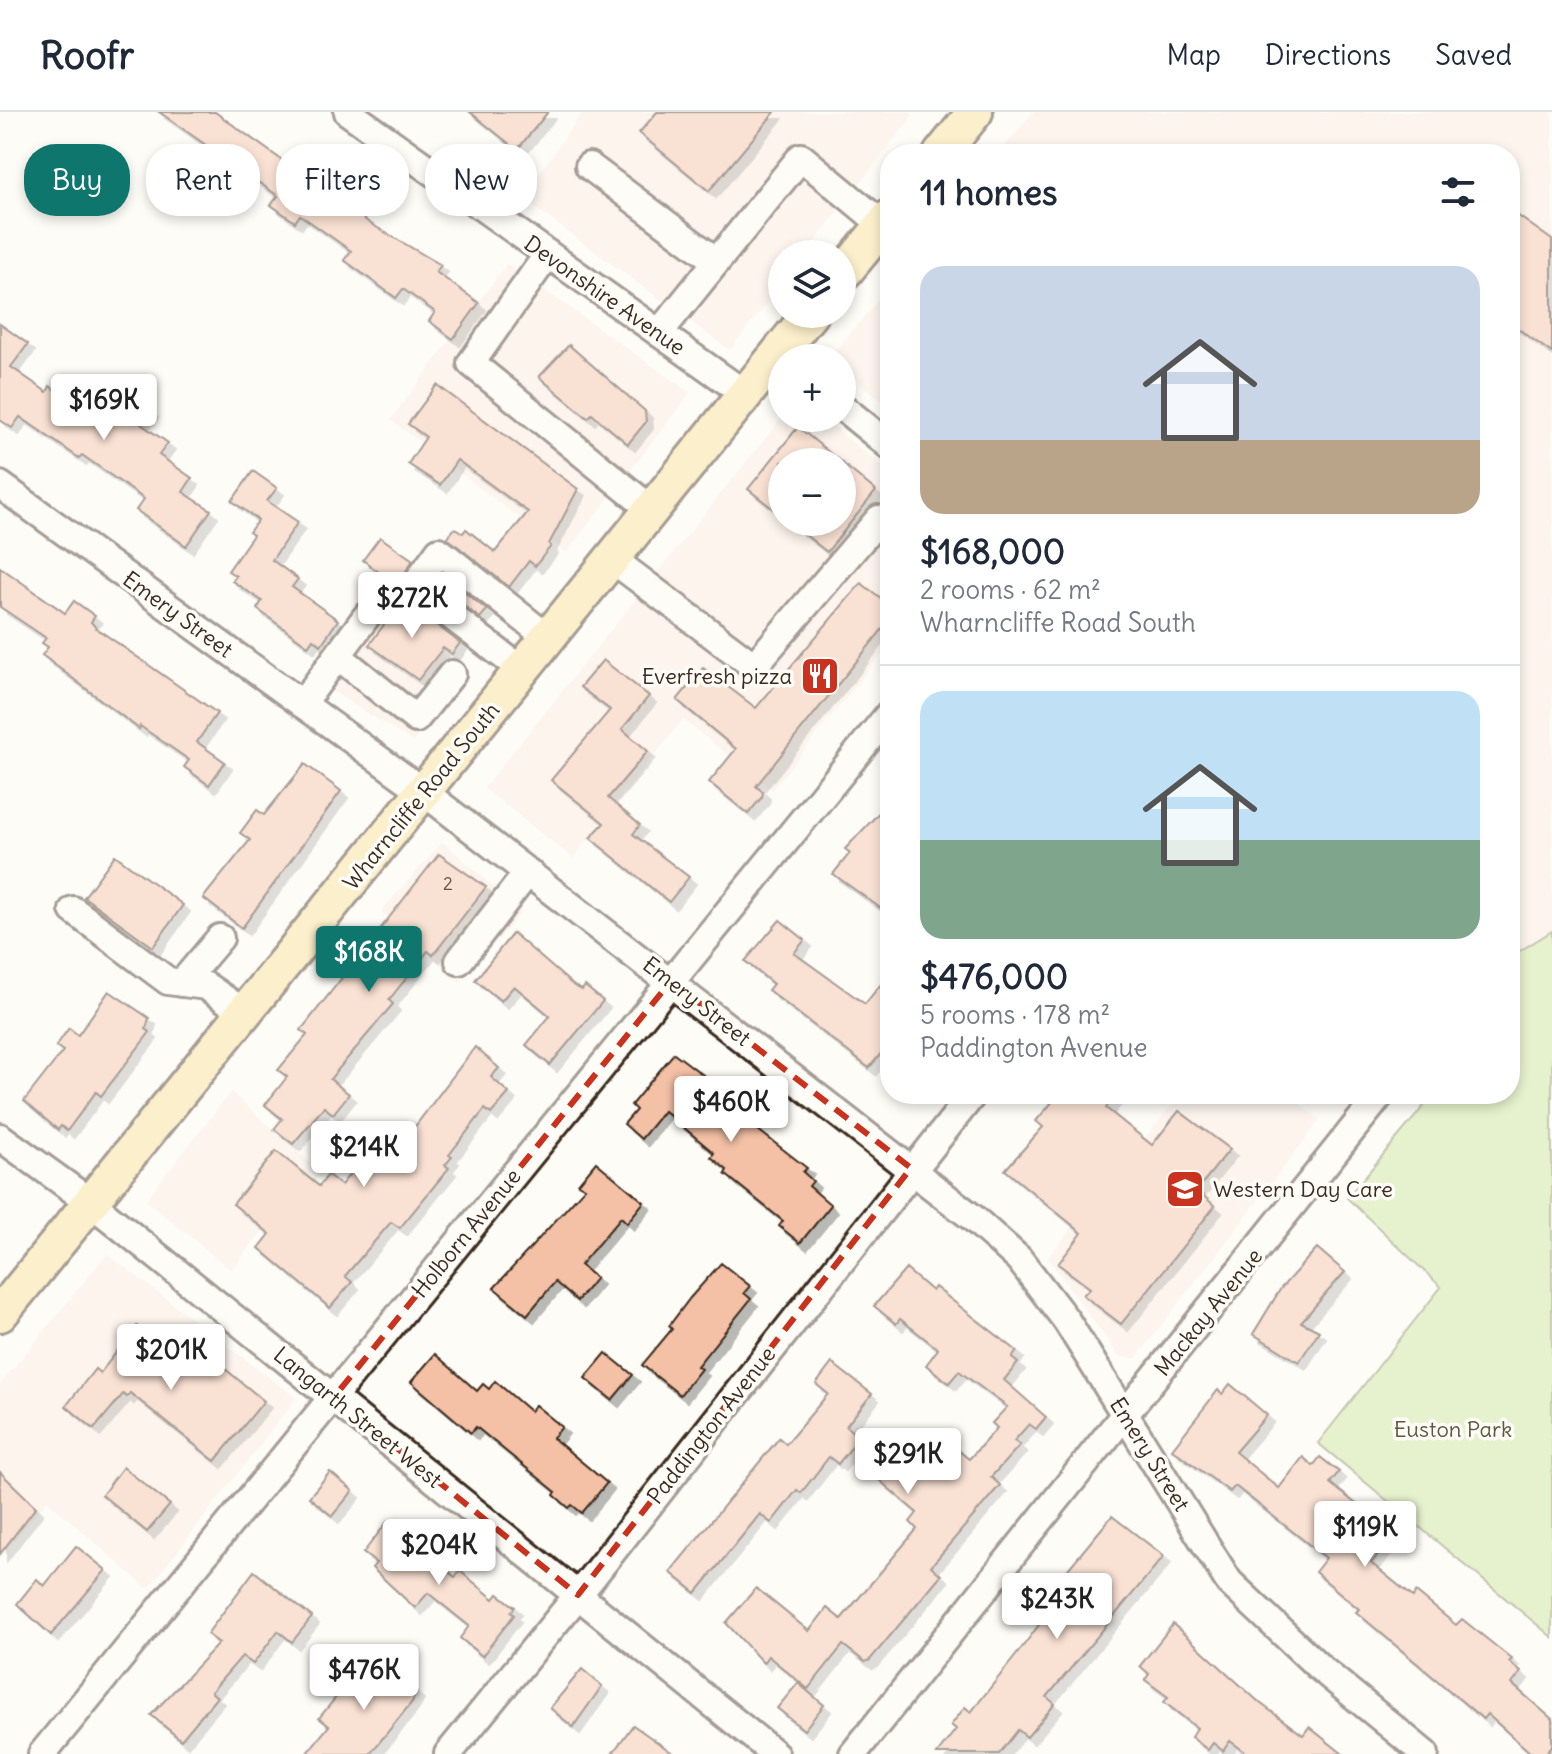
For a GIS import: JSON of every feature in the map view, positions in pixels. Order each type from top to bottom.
[{"type":"main road","points":[[948,144],[967,115]]},
{"type":"main road","points":[[856,258],[880,229]]},
{"type":"main road","name":"Wharncliffe Road South","points":[[0,1314],[768,369]]},
{"type":"street","name":"Devonshire Avenue","points":[[348,112],[745,394]]},
{"type":"street","points":[[659,333],[801,157],[880,216]]},
{"type":"street","points":[[589,166],[716,261]]},
{"type":"street","points":[[548,254],[471,363],[652,510]]},
{"type":"street","points":[[856,418],[880,438]]},
{"type":"street","name":"Emery Street","points":[[0,485],[424,792],[911,1168],[1019,1259],[1066,1320],[1229,1582],[1319,1667],[1425,1754]]},
{"type":"street","points":[[612,559],[754,666],[880,520]]},
{"type":"street","points":[[522,670],[413,587],[439,551],[548,638]]},
{"type":"street","points":[[302,704],[366,617]]},
{"type":"street","points":[[338,656],[416,719],[452,674]]},
{"type":"street","name":"Holborn Avenue","points":[[42,1754],[880,725]]},
{"type":"street","points":[[459,961],[528,872]]},
{"type":"street","points":[[73,910],[168,981],[206,986],[245,1013]]},
{"type":"street","points":[[182,983],[220,938]]},
{"type":"street","name":"Paddington Avenue","points":[[448,1754],[578,1595],[911,1168],[965,1104]]},
{"type":"street","name":"Mackay Avenue","points":[[853,1754],[1373,1104]]},
{"type":"street","name":"Langarth Street West","points":[[0,1137],[90,1202],[775,1754]]},
{"type":"highlighted area","points":[[671,981],[911,1168],[578,1595],[334,1397]]},
{"type":"shaded area","points":[[583,112],[909,112],[913,115],[890,144],[880,144],[880,157],[816,240],[768,240],[768,301],[730,350],[537,209],[537,177]]},
{"type":"shaded area","points":[[1033,112],[1552,112],[1552,931],[1520,951],[1520,144],[1007,144]]},
{"type":"shaded area","points":[[507,264],[690,393],[566,553],[391,420]]},
{"type":"shaded area","points":[[880,298],[880,399],[856,380],[856,344],[842,344]]},
{"type":"shaded area","points":[[771,432],[840,432],[880,466],[880,655],[772,790],[683,719],[573,858],[484,788]]},
{"type":"shaded area","points":[[364,594],[467,673],[413,742],[306,674]]},
{"type":"shaded area","points":[[443,842],[522,912],[460,982],[381,911]]},
{"type":"shaded area","points":[[231,1092],[314,1167],[231,1270],[146,1200]]},
{"type":"shaded area","name":"Western Day Care","points":[[1173,1104],[1300,1104],[1320,1120],[1136,1358],[1119,1356],[1048,1258]]},
{"type":"shaded area","points":[[107,1254],[296,1398],[148,1589],[47,1500],[0,1558],[0,1385]]},
{"type":"green space","name":"Euston Park","points":[[1552,931],[1552,1637],[1318,1443],[1441,1287],[1347,1198],[1426,1104],[1520,1104],[1520,951]]},
{"type":"building","points":[[159,112],[215,112],[260,144],[204,144]]},
{"type":"building","points":[[470,112],[548,112],[522,144],[510,144]]},
{"type":"building","points":[[657,112],[775,112],[709,191],[639,133]]},
{"type":"building","points":[[260,144],[276,156],[276,195],[260,183]]},
{"type":"building","points":[[301,216],[360,216],[441,265],[436,272],[479,303],[453,339],[429,321],[435,312],[403,289],[396,298],[344,260],[351,251]]},
{"type":"building","points":[[1520,217],[1552,240],[1552,353],[1520,330]]},
{"type":"building","points":[[0,324],[28,344],[11,367],[47,392],[50,386],[82,410],[96,391],[119,408],[128,396],[151,411],[141,424],[168,443],[159,455],[192,478],[183,492],[211,510],[186,546],[136,510],[144,499],[82,455],[79,458],[20,417],[12,428],[0,420]]},
{"type":"building","points":[[569,345],[645,411],[646,422],[628,444],[592,414],[588,418],[539,377]]},
{"type":"building","points":[[437,385],[578,489],[549,544],[551,546],[535,566],[529,561],[509,587],[447,538],[455,528],[463,533],[466,529],[495,552],[528,512],[457,460],[440,485],[408,464],[426,437],[408,424]]},
{"type":"building","points":[[794,432],[804,432],[824,448],[781,448]]},
{"type":"building","points":[[768,464],[768,505],[748,489]]},
{"type":"building","points":[[253,471],[277,488],[267,501],[298,522],[272,560],[298,579],[292,587],[338,620],[321,645],[313,639],[308,646],[257,609],[262,601],[232,581],[236,576],[228,571],[253,535],[249,532],[258,520],[232,501]]},
{"type":"building","points":[[856,475],[876,491],[856,516]]},
{"type":"building","points":[[807,536],[840,536],[827,552]]},
{"type":"building","points":[[380,537],[413,560],[397,586],[363,560]]},
{"type":"building","points":[[0,567],[65,613],[74,601],[95,616],[91,622],[96,628],[217,713],[197,742],[225,762],[209,785],[184,767],[189,760],[140,726],[139,729],[42,655],[48,647],[42,643],[46,638],[0,607]]},
{"type":"building","points":[[442,574],[487,610],[480,618],[435,584]]},
{"type":"building","points":[[861,583],[880,597],[880,632],[756,786],[763,792],[762,797],[748,814],[709,782],[736,749],[677,700],[703,668],[756,708]]},
{"type":"building","points":[[403,599],[460,643],[452,654],[443,648],[418,680],[369,645]]},
{"type":"building","points":[[603,660],[649,696],[622,729],[648,751],[608,798],[640,825],[633,834],[689,877],[669,902],[590,838],[604,823],[551,780],[610,710],[580,687]]},
{"type":"building","points":[[305,764],[341,791],[242,928],[203,898],[250,840],[240,833],[257,810],[264,815]]},
{"type":"building","points":[[880,812],[880,908],[833,874],[850,853],[845,849]]},
{"type":"building","points":[[439,854],[486,887],[433,955],[428,951],[389,1000],[393,1004],[330,1079],[349,1094],[333,1114],[324,1107],[293,1144],[274,1129],[282,1119],[265,1105],[287,1077],[278,1070],[307,1035],[301,1030]]},
{"type":"building","points":[[115,855],[183,905],[153,947],[84,897]]},
{"type":"building","points":[[780,920],[805,940],[794,953],[865,1004],[880,985],[880,1055],[869,1068],[768,990],[773,984],[745,961]]},
{"type":"building","points":[[513,933],[574,986],[582,990],[585,986],[603,1001],[550,1065],[526,1045],[550,1016],[514,986],[501,1001],[475,980]]},
{"type":"building","points":[[109,991],[149,1018],[146,1029],[150,1032],[101,1096],[96,1092],[67,1131],[61,1126],[58,1130],[24,1101],[63,1051],[56,1046],[69,1028],[78,1035]]},
{"type":"building","points":[[475,1047],[499,1068],[491,1077],[509,1093],[491,1114],[485,1109],[449,1155],[452,1157],[445,1165],[449,1168],[400,1228],[391,1222],[345,1276],[352,1282],[330,1308],[259,1248],[270,1234],[233,1204],[276,1151],[319,1186],[328,1175],[341,1185],[367,1152],[385,1166]]},
{"type":"building","points":[[674,1053],[727,1093],[721,1101],[807,1168],[803,1172],[813,1181],[809,1186],[831,1205],[800,1243],[779,1226],[783,1221],[725,1174],[727,1170],[711,1157],[714,1153],[664,1111],[641,1139],[624,1124],[636,1110],[631,1105]]},
{"type":"building","points":[[1050,1104],[1109,1104],[1106,1108],[1152,1145],[1179,1111],[1230,1149],[1197,1190],[1215,1206],[1121,1324],[1083,1295],[1090,1288],[1058,1264],[1082,1233],[1005,1170],[1043,1127],[1036,1121]]},
{"type":"building","points":[[596,1162],[644,1202],[627,1223],[621,1217],[580,1265],[596,1278],[577,1301],[555,1282],[527,1315],[494,1288],[585,1188],[578,1184]]},
{"type":"building","points":[[1317,1248],[1345,1272],[1301,1322],[1319,1331],[1299,1362],[1253,1334],[1281,1288]]},
{"type":"building","points":[[721,1263],[750,1286],[744,1293],[751,1299],[697,1366],[701,1369],[680,1395],[642,1365],[672,1329],[669,1326],[690,1298]]},
{"type":"building","points":[[906,1269],[932,1291],[935,1287],[1017,1351],[1012,1358],[1018,1363],[1004,1380],[1046,1417],[1036,1429],[1029,1424],[1014,1441],[1020,1445],[991,1477],[1000,1485],[931,1566],[941,1575],[870,1660],[865,1662],[843,1645],[808,1689],[768,1656],[763,1663],[726,1623],[756,1588],[809,1631],[827,1608],[841,1619],[917,1529],[910,1522],[917,1513],[879,1480],[898,1458],[913,1471],[941,1436],[969,1459],[997,1428],[992,1423],[1007,1407],[959,1371],[949,1383],[926,1365],[938,1349],[900,1319],[896,1324],[874,1306]]},
{"type":"building","points":[[137,1326],[181,1362],[195,1344],[264,1401],[215,1461],[130,1393],[127,1397],[123,1394],[94,1429],[66,1406],[95,1369],[100,1373]]},
{"type":"building","points":[[606,1353],[633,1375],[612,1400],[585,1378]]},
{"type":"building","points":[[435,1354],[477,1391],[483,1384],[489,1389],[495,1381],[530,1411],[535,1405],[562,1427],[553,1438],[607,1483],[582,1513],[572,1505],[569,1508],[554,1495],[556,1492],[476,1427],[471,1433],[411,1382]]},
{"type":"building","points":[[832,1363],[872,1394],[846,1426],[859,1438],[838,1464],[829,1457],[801,1493],[797,1490],[771,1523],[760,1514],[696,1593],[670,1572],[779,1438],[786,1444],[828,1394],[816,1384]]},
{"type":"building","points":[[1230,1384],[1267,1415],[1235,1452],[1279,1488],[1303,1457],[1313,1466],[1320,1457],[1339,1472],[1330,1483],[1395,1535],[1371,1563],[1413,1597],[1416,1592],[1456,1625],[1462,1619],[1512,1659],[1509,1662],[1521,1672],[1512,1684],[1552,1719],[1552,1746],[1545,1754],[1532,1754],[1487,1714],[1483,1719],[1356,1612],[1359,1609],[1315,1572],[1326,1558],[1235,1486],[1230,1492],[1172,1449],[1218,1390],[1222,1394]]},
{"type":"building","points":[[123,1467],[170,1505],[147,1532],[102,1495]]},
{"type":"building","points":[[0,1472],[36,1507],[0,1554]]},
{"type":"building","points":[[330,1472],[353,1491],[332,1516],[309,1497]]},
{"type":"building","points":[[1112,1516],[1164,1556],[1047,1697],[1055,1704],[1027,1737],[1018,1730],[999,1754],[937,1754],[956,1729],[951,1725],[965,1707],[971,1712],[1063,1593],[1060,1590],[1069,1580],[1063,1575]]},
{"type":"building","points":[[388,1521],[455,1577],[460,1571],[494,1599],[498,1594],[515,1607],[511,1612],[514,1615],[482,1656],[460,1638],[469,1626],[428,1593],[415,1608],[372,1568],[376,1563],[363,1553]]},
{"type":"building","points":[[76,1546],[106,1570],[51,1635],[17,1604],[37,1579],[44,1586]]},
{"type":"building","points":[[254,1571],[312,1617],[292,1642],[278,1631],[253,1664],[242,1656],[211,1692],[217,1697],[181,1740],[151,1715],[219,1643],[207,1634]]},
{"type":"building","points":[[1173,1624],[1260,1703],[1303,1735],[1309,1727],[1343,1754],[1248,1754],[1230,1741],[1223,1751],[1213,1743],[1208,1750],[1191,1737],[1197,1728],[1164,1702],[1168,1697],[1145,1680],[1149,1674],[1140,1666]]},
{"type":"building","points":[[367,1659],[381,1669],[383,1666],[417,1692],[412,1702],[370,1754],[306,1754],[329,1726],[319,1718]]},
{"type":"building","points":[[582,1669],[602,1686],[573,1727],[550,1708]]},
{"type":"building","points":[[798,1683],[824,1705],[804,1730],[777,1708]]},
{"type":"building","points":[[633,1725],[674,1754],[612,1754]]},
{"type":"place","name":"Everfresh pizza","points":[[820,676]]},
{"type":"place","name":"Western Day Care","points":[[1185,1189]]}]
